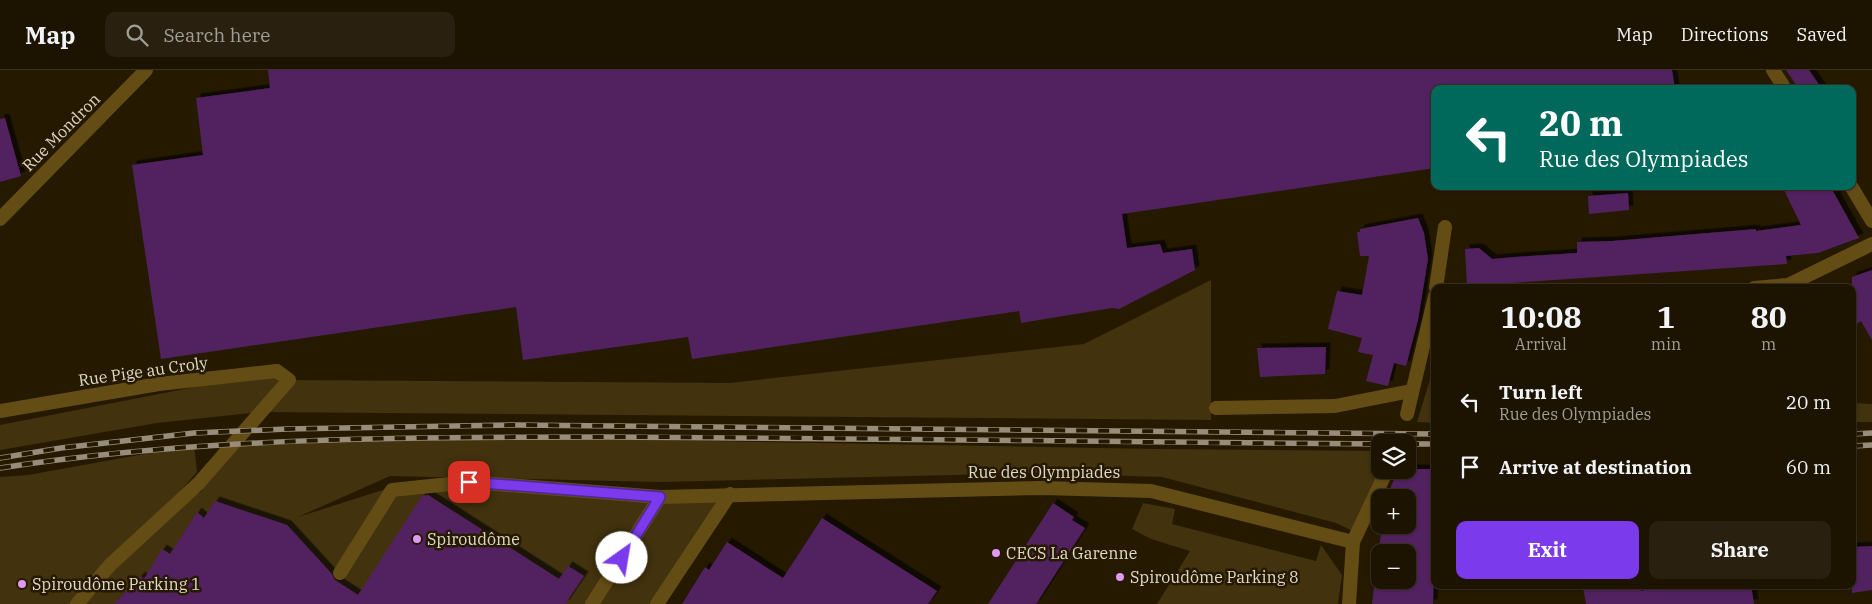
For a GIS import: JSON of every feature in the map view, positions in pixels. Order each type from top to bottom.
[{"type":"street","name":"Rue Mondron","points":[[0,218],[146,70]]},
{"type":"street","points":[[1773,70],[1783,85]]},
{"type":"street","points":[[1853,190],[1872,221]]},
{"type":"street","points":[[1437,284],[1445,227]]},
{"type":"street","points":[[1790,284],[1872,244]]},
{"type":"street","points":[[1407,414],[1411,391],[1431,316]]},
{"type":"street","name":"Rue Pige au Croly","points":[[0,411],[159,384],[277,371],[289,380],[222,459],[198,484],[110,565],[77,604]]},
{"type":"street","points":[[1216,408],[1335,406],[1411,391]]},
{"type":"street","points":[[1349,604],[1353,542],[1384,479]]},
{"type":"street","name":"Rue des Olympiades","points":[[340,573],[392,490],[469,482],[660,497],[730,494],[1119,489],[1151,491],[1353,542]]},
{"type":"street","points":[[657,604],[730,494]]},
{"type":"street","points":[[592,604],[660,497]]},
{"type":"shaded area","points":[[1211,280],[1211,420],[261,412],[157,423],[0,450],[0,425],[277,371],[289,380],[729,383],[1084,344]]},
{"type":"shaded area","points":[[1431,376],[1431,423],[1417,422]]},
{"type":"shaded area","points":[[1856,403],[1872,404],[1872,422],[1856,422]]},
{"type":"shaded area","points":[[485,437],[1371,451],[1371,479],[1377,479],[1373,489],[1371,489],[1371,495],[1357,533],[1336,523],[1162,477],[1037,473],[661,482],[390,476],[298,517],[392,487],[730,494],[657,604],[0,604],[0,477],[28,475],[194,445],[197,472],[152,523],[202,491],[221,444]]},
{"type":"shaded area","points":[[1143,503],[1175,509],[1172,524],[1316,561],[1321,545],[1342,575],[1338,604],[1157,604],[1190,551],[1151,539],[1132,529]]},
{"type":"building","points":[[268,70],[1672,70],[1674,85],[1431,85],[1431,169],[1122,214],[1127,248],[1160,244],[1163,253],[1192,249],[1195,270],[1119,309],[1112,308],[1021,323],[1019,311],[692,359],[688,337],[523,360],[516,307],[161,359],[132,165],[203,155],[196,98],[270,88]]},
{"type":"building","points":[[1786,70],[1809,70],[1819,85],[1796,85]]},
{"type":"building","points":[[5,118],[21,176],[0,182],[0,119]]},
{"type":"building","points":[[1784,190],[1832,190],[1859,238],[1818,253],[1786,256],[1787,264],[1496,284],[1467,284],[1465,249],[1479,248],[1492,259],[1577,253],[1577,242],[1612,241],[1756,229],[1756,231],[1801,225]]},
{"type":"building","points":[[1628,193],[1629,210],[1589,214],[1588,196]]},
{"type":"building","points":[[1418,218],[1424,233],[1428,259],[1418,320],[1406,366],[1394,363],[1388,386],[1366,381],[1373,355],[1358,352],[1362,338],[1328,329],[1337,291],[1362,295],[1369,256],[1360,256],[1357,232],[1360,232],[1360,229]]},
{"type":"building","points":[[1872,270],[1872,340],[1861,321],[1856,324],[1856,284],[1852,284],[1852,277]]},
{"type":"building","points":[[1326,347],[1325,374],[1260,377],[1257,348]]},
{"type":"building","points":[[1416,469],[1430,469],[1431,589],[1433,589],[1433,604],[1372,604],[1374,589],[1416,589],[1416,544],[1380,544],[1381,534],[1416,534],[1416,489],[1390,489],[1394,479],[1416,479]]},
{"type":"building","points":[[428,495],[559,579],[568,566],[584,576],[565,604],[114,604],[141,576],[144,579],[162,549],[170,554],[197,512],[204,518],[215,501],[287,525],[331,573],[335,580],[358,595],[422,496]]},
{"type":"building","points":[[1053,503],[1074,517],[1072,520],[1085,528],[1036,604],[988,604]]},
{"type":"building","points":[[822,518],[937,591],[928,604],[682,604],[705,567],[709,570],[727,542],[783,578]]},
{"type":"building","points":[[1872,546],[1872,590],[1852,593],[1852,589],[1856,589],[1856,547]]},
{"type":"building","points":[[1583,589],[1641,589],[1641,591],[1649,589],[1752,589],[1754,604],[1586,604]]},
{"type":"railway","points":[[0,458],[61,448],[194,433],[287,429],[515,425],[1431,434]]},
{"type":"railway","points":[[1856,434],[1872,433]]},
{"type":"railway","points":[[0,468],[152,450],[304,441],[380,439],[705,437],[1371,444]]},
{"type":"railway","points":[[1416,444],[1431,444]]},
{"type":"railway","points":[[1856,446],[1872,445]]},
{"type":"place","name":"Spiroudôme","points":[[417,539]]},
{"type":"place","name":"CECS La Garenne","points":[[996,553]]},
{"type":"place","name":"Spiroudôme Parking 8","points":[[1120,577]]},
{"type":"place","name":"Spiroudôme Parking 1","points":[[22,584]]},
{"type":"route","points":[[469,482],[660,497],[622,558]]}]
